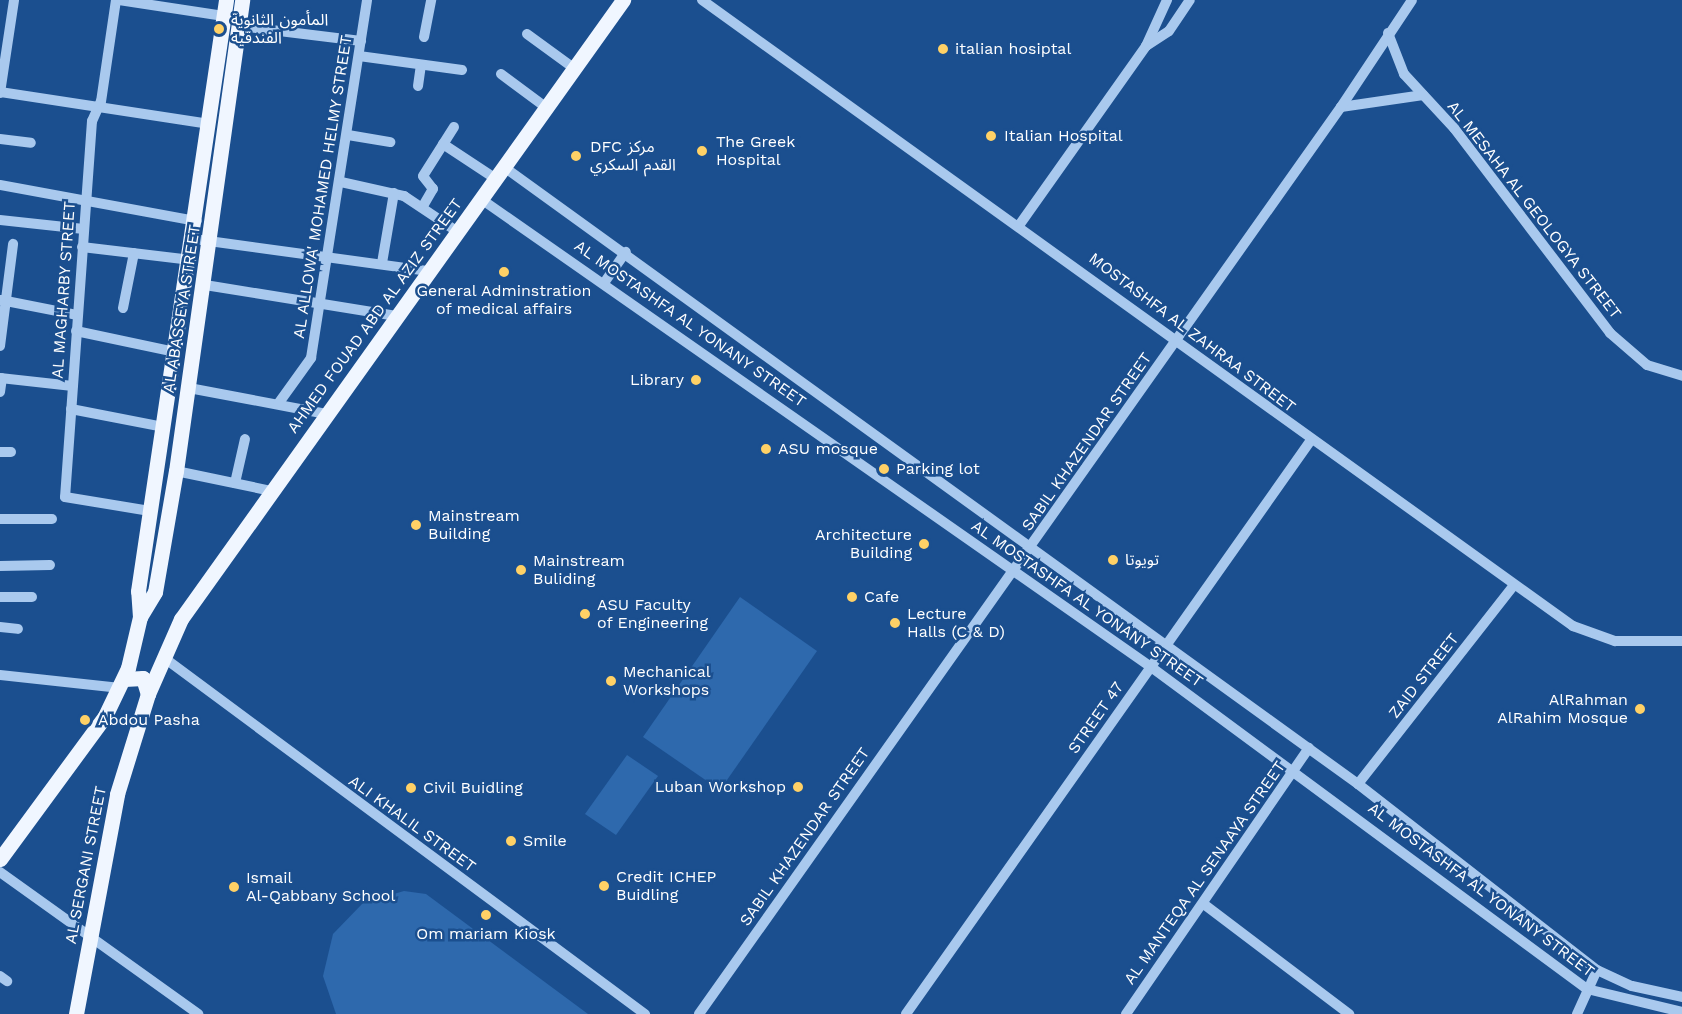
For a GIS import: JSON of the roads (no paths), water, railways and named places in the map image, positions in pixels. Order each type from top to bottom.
[{"type":"main road","name":"AL ABASSEYA STREET","points":[[140,617],[138,591],[197,221],[226,0]]},
{"type":"main road","name":"AL ABASSEYA STREET","points":[[2,853],[122,683],[140,617],[155,592],[205,285],[242,0]]},
{"type":"main road","name":"AHMED FOUAD ABD AL AZIZ STREET","points":[[163,657],[190,606],[622,0]]},
{"type":"main road","name":"AL SERGANI STREET","points":[[76,1014],[113,810],[147,694],[163,657]]},
{"type":"main road","points":[[122,683],[143,678],[147,694]]},
{"type":"street","points":[[14,0],[0,92],[210,124]]},
{"type":"street","points":[[118,0],[224,16]]},
{"type":"street","name":"AL MAGHARBY STREET","points":[[118,0],[98,107],[92,122],[66,499],[150,511]]},
{"type":"street","name":"AL ALLOWA' MOHAMED HELMY STREET","points":[[278,404],[308,366],[323,303],[367,0]]},
{"type":"street","points":[[424,37],[431,0]]},
{"type":"street","name":"MOSTASHFA AL ZAHRAA STREET","points":[[702,0],[1020,224],[1311,440],[1513,586],[1600,638],[1682,641]]},
{"type":"street","points":[[1020,224],[1146,46],[1167,0]]},
{"type":"street","points":[[1146,46],[1169,31],[1190,0]]},
{"type":"street","name":"SABIL KHAZENDAR STREET","points":[[699,1014],[1031,548],[1341,107],[1412,0]]},
{"type":"street","points":[[239,26],[362,41]]},
{"type":"street","name":"AL MESAHA AL GEOLOGYA STREET","points":[[1388,33],[1398,64],[1610,333],[1647,365],[1682,376]]},
{"type":"street","points":[[527,34],[575,69]]},
{"type":"street","points":[[359,56],[462,70]]},
{"type":"street","points":[[418,86],[421,64]]},
{"type":"street","points":[[501,74],[547,108]]},
{"type":"street","points":[[1341,107],[1424,95]]},
{"type":"street","points":[[423,206],[433,189],[423,176],[454,127]]},
{"type":"street","points":[[348,135],[390,142]]},
{"type":"street","points":[[0,139],[31,143]]},
{"type":"street","name":"AL MOSTASHFA AL YONANY STREET","points":[[443,144],[500,173],[626,252],[1358,784],[1597,970],[1632,986],[1682,997]]},
{"type":"street","points":[[341,182],[394,193],[423,206],[458,232]]},
{"type":"street","points":[[0,185],[197,221]]},
{"type":"street","points":[[382,263],[394,193]]},
{"type":"street","name":"AL MOSTASHFA AL YONANY STREET","points":[[481,199],[1151,667],[1294,770],[1587,989],[1682,1012]]},
{"type":"street","points":[[0,220],[84,229]]},
{"type":"street","points":[[194,239],[382,263],[429,272]]},
{"type":"street","points":[[0,346],[3,300],[13,244]]},
{"type":"street","points":[[82,247],[191,260]]},
{"type":"street","points":[[604,283],[626,252]]},
{"type":"street","points":[[123,308],[134,253]]},
{"type":"street","points":[[205,285],[397,316]]},
{"type":"street","points":[[3,300],[78,315]]},
{"type":"street","points":[[76,332],[176,352]]},
{"type":"street","points":[[0,392],[1,378],[72,386]]},
{"type":"street","points":[[189,388],[327,414]]},
{"type":"street","points":[[71,409],[164,427]]},
{"type":"street","points":[[235,483],[245,439]]},
{"type":"street","name":"STREET 47","points":[[906,1014],[1311,440]]},
{"type":"street","points":[[176,471],[272,491]]},
{"type":"street","points":[[0,519],[52,519]]},
{"type":"street","points":[[0,566],[50,565]]},
{"type":"street","name":"ZAID STREET","points":[[1358,784],[1513,586]]},
{"type":"street","points":[[0,597],[32,597]]},
{"type":"street","points":[[0,627],[18,629]]},
{"type":"street","name":"ALI KHALIL STREET","points":[[163,657],[645,1014]]},
{"type":"street","points":[[0,675],[122,683]]},
{"type":"street","name":"AL MANTEQA AL SENAAYA STREET","points":[[1126,1014],[1205,904],[1309,748]]},
{"type":"street","points":[[0,872],[198,1014]]},
{"type":"street","points":[[1205,904],[1346,1013]]},
{"type":"street","points":[[1577,1014],[1597,970]]},
{"type":"place","name":"المأمون الثانوية الفندقيه","points":[[219,29]]},
{"type":"place","name":"italian hosiptal","points":[[943,49]]},
{"type":"place","name":"Italian Hospital","points":[[991,136]]},
{"type":"place","name":"The Greek Hospital","points":[[702,151]]},
{"type":"place","name":"DFC مركز القدم السكري","points":[[576,156]]},
{"type":"place","name":"General Adminstration of medical affairs","points":[[504,272]]},
{"type":"place","name":"Library","points":[[696,380]]},
{"type":"place","name":"ASU mosque","points":[[766,449]]},
{"type":"place","name":"Parking lot","points":[[884,469]]},
{"type":"place","name":"Mainstream Building","points":[[416,525]]},
{"type":"place","name":"Architecture Building","points":[[924,544]]},
{"type":"place","name":"تويوتا","points":[[1113,560]]},
{"type":"place","name":"Mainstream Buliding","points":[[521,570]]},
{"type":"place","name":"Cafe","points":[[852,597]]},
{"type":"place","name":"ASU Faculty of Engineering","points":[[585,614]]},
{"type":"place","name":"Lecture Halls (C & D)","points":[[895,623]]},
{"type":"place","name":"Mechanical Workshops","points":[[611,681]]},
{"type":"place","name":"AlRahman AlRahim Mosque","points":[[1640,709]]},
{"type":"place","name":"Abdou Pasha","points":[[85,720]]},
{"type":"place","name":"Luban Workshop","points":[[798,787]]},
{"type":"place","name":"Civil Buidling","points":[[411,788]]},
{"type":"place","name":"Smile","points":[[511,841]]},
{"type":"place","name":"Credit ICHEP Buidling","points":[[604,886]]},
{"type":"place","name":"Ismail Al-Qabbany School","points":[[234,887]]},
{"type":"place","name":"Om mariam Kiosk","points":[[486,915]]}]
